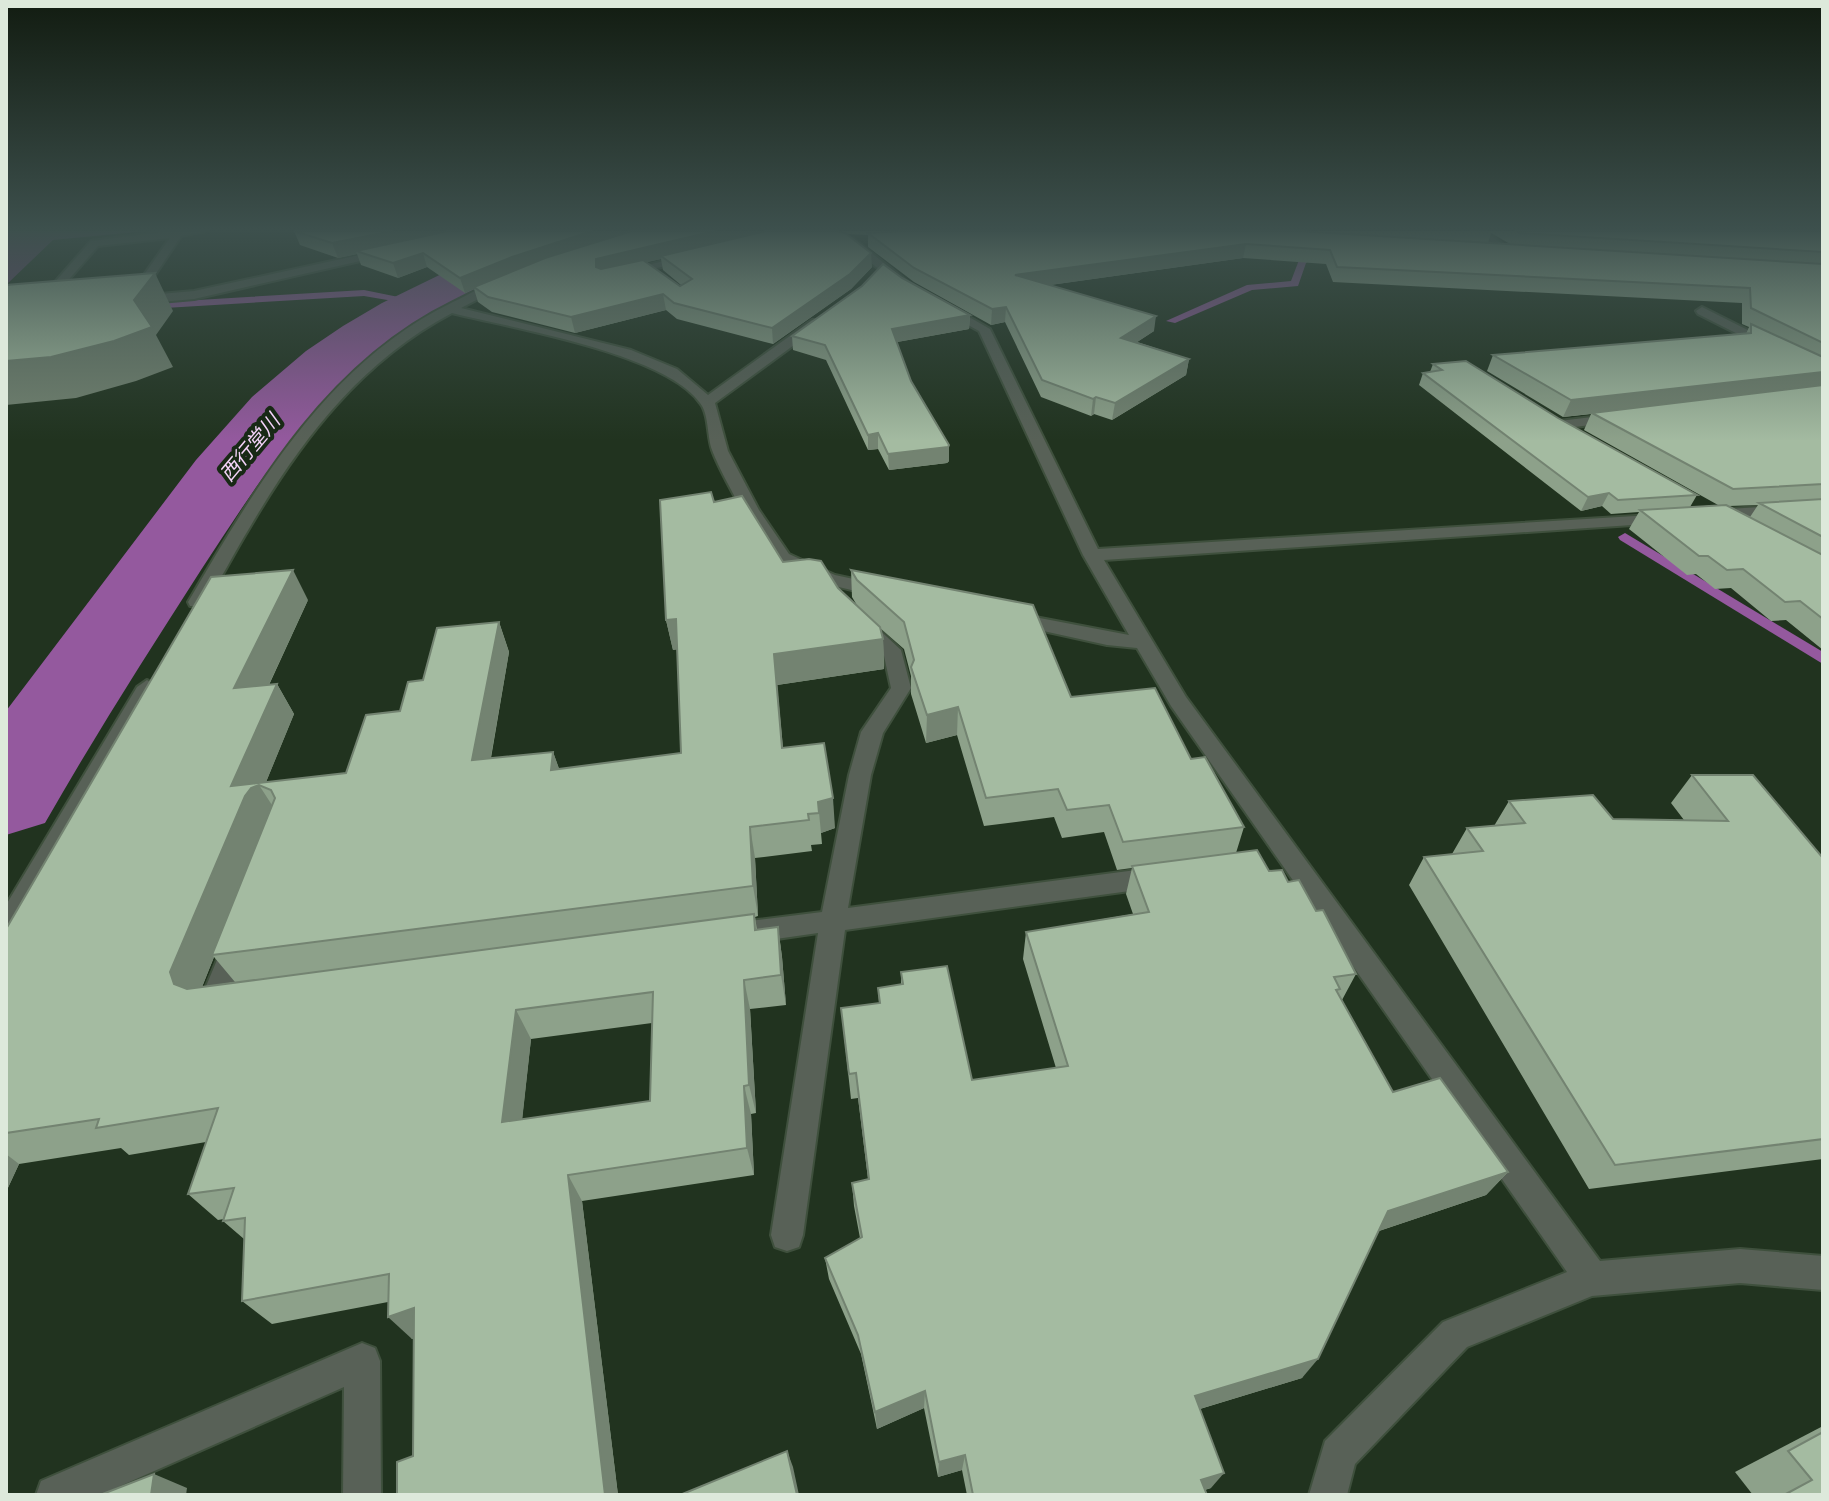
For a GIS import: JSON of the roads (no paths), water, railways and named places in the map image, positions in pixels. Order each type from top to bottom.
[{"type":"street","points":[[116,302],[124,301]]},
{"type":"street","points":[[190,612],[263,489],[307,428],[360,370],[404,335],[463,301]]},
{"type":"street","points":[[933,301],[984,329],[1092,555],[1178,701],[1592,1279]]},
{"type":"street","points":[[448,308],[626,353],[672,372],[708,402],[720,451],[751,510],[783,558],[829,579],[890,592]]},
{"type":"street","points":[[1702,311],[1823,373]]},
{"type":"street","points":[[708,402],[826,316]]},
{"type":"street","points":[[1585,440],[1553,422],[1637,416]]},
{"type":"street","points":[[1092,555],[1702,513],[1823,508]]},
{"type":"street","points":[[1702,513],[1744,529]]},
{"type":"street","points":[[787,1235],[833,921],[860,775],[872,732],[901,688],[894,654],[849,612],[829,579]]},
{"type":"street","points":[[995,615],[1107,639],[1143,642]]},
{"type":"street","points":[[6,928],[158,667]]},
{"type":"street","points":[[1260,864],[1291,859]]},
{"type":"street","points":[[725,935],[1181,874]]},
{"type":"street","points":[[244,999],[213,1003],[247,916]]},
{"type":"street","points":[[1328,1495],[1338,1454],[1455,1334],[1592,1279],[1740,1266],[1823,1273]]},
{"type":"street","points":[[55,1495],[362,1361],[362,1495]]},
{"type":"waterway","points":[[148,306],[230,301]]},
{"type":"waterway","points":[[411,301],[428,304]]},
{"type":"waterway","name":"西行堂川","points":[[6,795],[81,680],[207,499],[258,433],[329,364],[402,315],[429,301]]},
{"type":"waterway","points":[[1171,321],[1217,301]]},
{"type":"waterway","points":[[1625,537],[1823,659]]},
{"type":"waterway","points":[[6,737],[45,731]]}]
